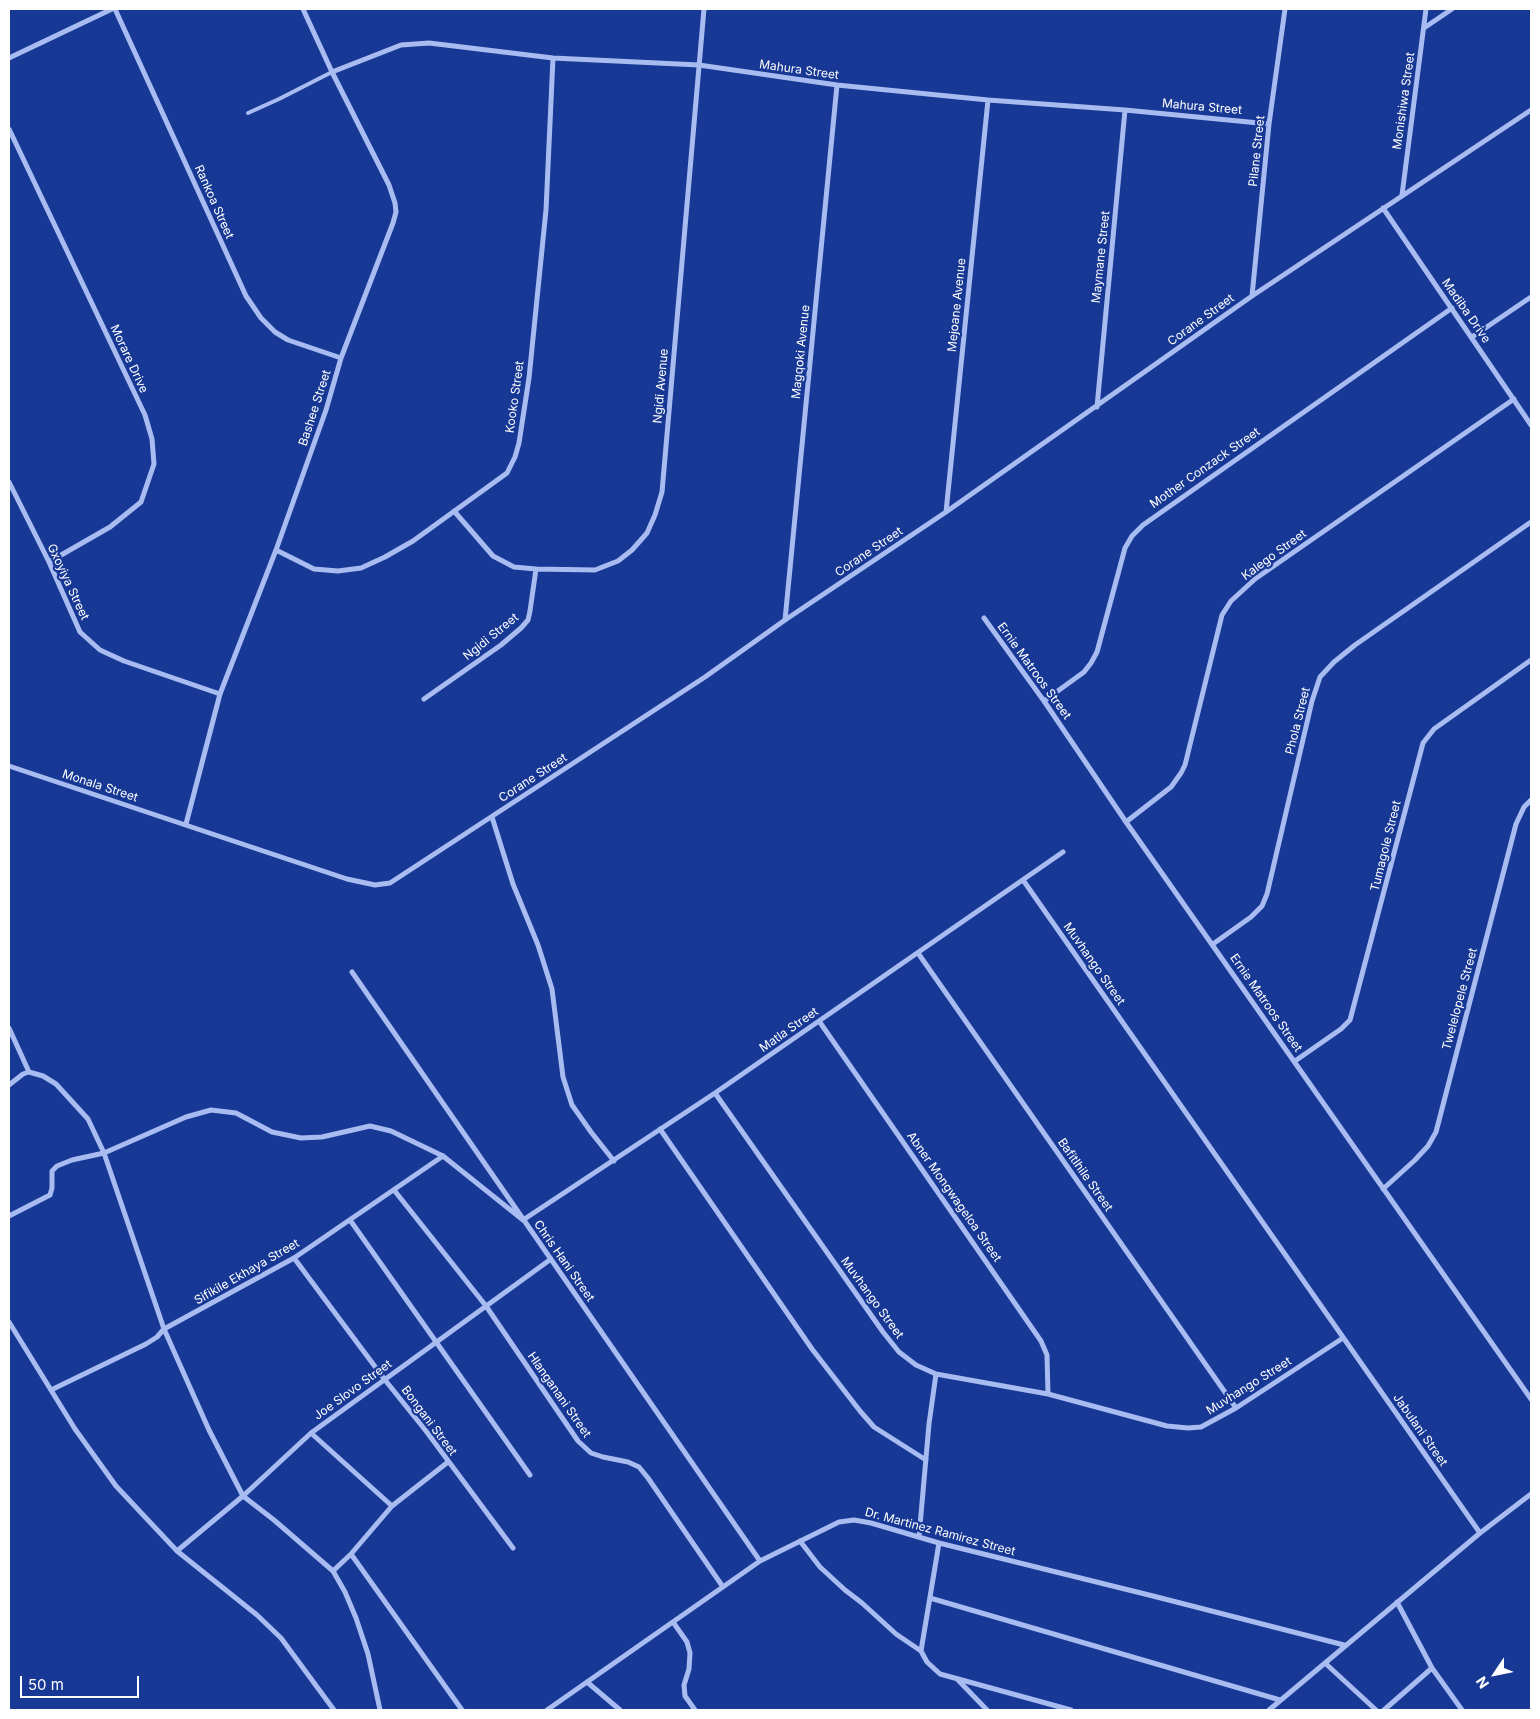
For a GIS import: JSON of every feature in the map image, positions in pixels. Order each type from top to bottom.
[{"type":"street","points":[[9,58],[113,9]]},
{"type":"street","name":"Rankoa Street","points":[[113,9],[246,296],[261,318],[275,332],[288,340],[341,358]]},
{"type":"street","name":"Bashee Street","points":[[186,824],[220,694],[276,550],[326,410],[341,358],[396,212],[389,185],[332,72],[303,9]]},
{"type":"street","name":"Ngidi Avenue","points":[[454,511],[493,556],[514,567],[595,570],[618,561],[632,550],[647,533],[662,492],[704,9]]},
{"type":"street","name":"Pilane Street","points":[[1252,296],[1269,124],[1285,9]]},
{"type":"street","name":"Monishiwa Street","points":[[1402,195],[1426,9]]},
{"type":"street","points":[[1424,28],[1452,9]]},
{"type":"street","name":"Mahura Street","points":[[332,72],[401,45],[429,43],[553,58],[699,65],[837,85],[1269,124]]},
{"type":"street","name":"Kooko Street","points":[[276,550],[314,569],[338,571],[361,568],[413,541],[507,473],[519,443],[529,378],[546,210],[553,58]]},
{"type":"street","name":"Magqoki Avenue","points":[[785,620],[837,85]]},
{"type":"street","name":"Mejoane Avenue","points":[[946,512],[988,100]]},
{"type":"street","name":"Maymane Street","points":[[1097,407],[1125,110]]},
{"type":"street","name":"Corane Street","points":[[186,824],[347,879],[375,885],[390,883],[705,677],[785,620],[946,512],[1097,407],[1252,296],[1531,110]]},
{"type":"street","name":"Morare Drive","points":[[9,129],[145,415],[152,439],[154,464],[141,502],[110,527],[48,562]]},
{"type":"street","name":"Madiba Drive","points":[[1383,208],[1531,425]]},
{"type":"street","points":[[1472,337],[1531,297]]},
{"type":"street","name":"Mother Conzack Street","points":[[1044,701],[1084,672],[1097,652],[1125,548],[1132,536],[1143,525],[1452,308]]},
{"type":"street","name":"Kalego Street","points":[[1126,822],[1171,787],[1185,765],[1222,615],[1231,601],[1256,579],[1514,399]]},
{"type":"street","name":"Gxoyiya Street","points":[[9,482],[80,632],[100,650],[124,661],[220,694]]},
{"type":"street","name":"Phola Street","points":[[1213,944],[1251,917],[1262,906],[1267,894],[1312,701],[1320,677],[1334,662],[1356,645],[1531,522]]},
{"type":"street","name":"Ngidi Street","points":[[424,699],[521,628],[528,620],[536,569]]},
{"type":"street","name":"Ernie Matroos Street","points":[[984,618],[1044,701],[1126,822],[1531,1399]]},
{"type":"street","name":"Tumagole Street","points":[[1295,1062],[1341,1030],[1350,1020],[1423,743],[1434,729],[1531,660]]},
{"type":"street","name":"Monala Street","points":[[9,766],[186,824]]},
{"type":"street","name":"Twelelopele Street","points":[[1383,1189],[1415,1160],[1428,1146],[1436,1132],[1516,824],[1524,807],[1531,800]]},
{"type":"street","points":[[492,816],[513,884],[538,945],[552,989],[563,1077],[572,1105],[590,1132],[614,1161]]},
{"type":"street","name":"Matla Street","points":[[524,1220],[715,1093],[1063,852]]},
{"type":"street","name":"Muvhango Street","points":[[715,1093],[883,1332],[899,1352],[916,1365],[936,1374],[1048,1394],[1167,1426],[1201,1426],[1236,1408],[1343,1338],[1023,880]]},
{"type":"street","name":"Bafitlhile Street","points":[[918,952],[1236,1408]]},
{"type":"street","name":"Chris Hani Street","points":[[352,972],[760,1561]]},
{"type":"street","name":"Abner Mongwageloa Street","points":[[819,1021],[1041,1341],[1046,1355],[1048,1394]]},
{"type":"street","points":[[9,1028],[29,1072]]},
{"type":"street","points":[[9,1085],[23,1074],[29,1072],[43,1076],[68,1095],[88,1119],[104,1153],[164,1330],[209,1430],[242,1496],[274,1520],[333,1571],[345,1592],[356,1618],[368,1654],[380,1710]]},
{"type":"street","points":[[9,1216],[50,1195],[52,1171],[57,1166],[72,1160],[104,1153],[186,1117],[211,1110],[236,1113],[272,1132],[301,1138],[322,1137],[370,1126],[391,1131],[443,1156],[524,1220]]},
{"type":"street","points":[[660,1129],[812,1349],[860,1411],[874,1427],[926,1460]]},
{"type":"street","name":"Sifikile Ekhaya Street","points":[[52,1390],[146,1344],[164,1330],[294,1258],[443,1156]]},
{"type":"street","name":"Hlanganani Street","points":[[394,1190],[486,1306],[578,1441],[590,1453],[628,1462],[639,1467],[723,1587]]},
{"type":"street","points":[[350,1220],[530,1475]]},
{"type":"street","name":"Bongani Street","points":[[294,1258],[513,1548]]},
{"type":"street","name":"Joe Slovo Street","points":[[177,1551],[242,1496],[311,1433],[551,1259]]},
{"type":"street","points":[[9,1322],[75,1430],[116,1486],[177,1551],[257,1615],[280,1638],[334,1710]]},
{"type":"street","name":"Jabulani Street","points":[[1343,1338],[1480,1533]]},
{"type":"street","points":[[920,1537],[926,1460],[936,1374]]},
{"type":"street","points":[[311,1433],[392,1506]]},
{"type":"street","points":[[333,1571],[392,1506],[448,1462]]},
{"type":"street","points":[[1268,1710],[1480,1533],[1531,1494]]},
{"type":"street","name":"Dr. Martinez Ramirez Street","points":[[547,1710],[760,1561],[839,1522],[854,1520],[1344,1645]]},
{"type":"street","points":[[800,1541],[820,1567],[896,1634],[921,1651],[927,1662],[940,1674],[1071,1710]]},
{"type":"street","points":[[921,1651],[939,1543]]},
{"type":"street","points":[[350,1554],[462,1710]]},
{"type":"street","points":[[930,1598],[1280,1700]]},
{"type":"street","points":[[1397,1602],[1432,1668],[1462,1710]]},
{"type":"street","points":[[673,1622],[687,1642],[690,1653],[689,1669],[684,1685],[685,1696],[695,1710]]},
{"type":"street","points":[[1325,1663],[1376,1710]]},
{"type":"street","points":[[1384,1710],[1432,1668]]},
{"type":"street","points":[[957,1679],[987,1710]]},
{"type":"street","points":[[586,1682],[620,1710]]},
{"type":"lane","points":[[248,113],[332,72]]}]
